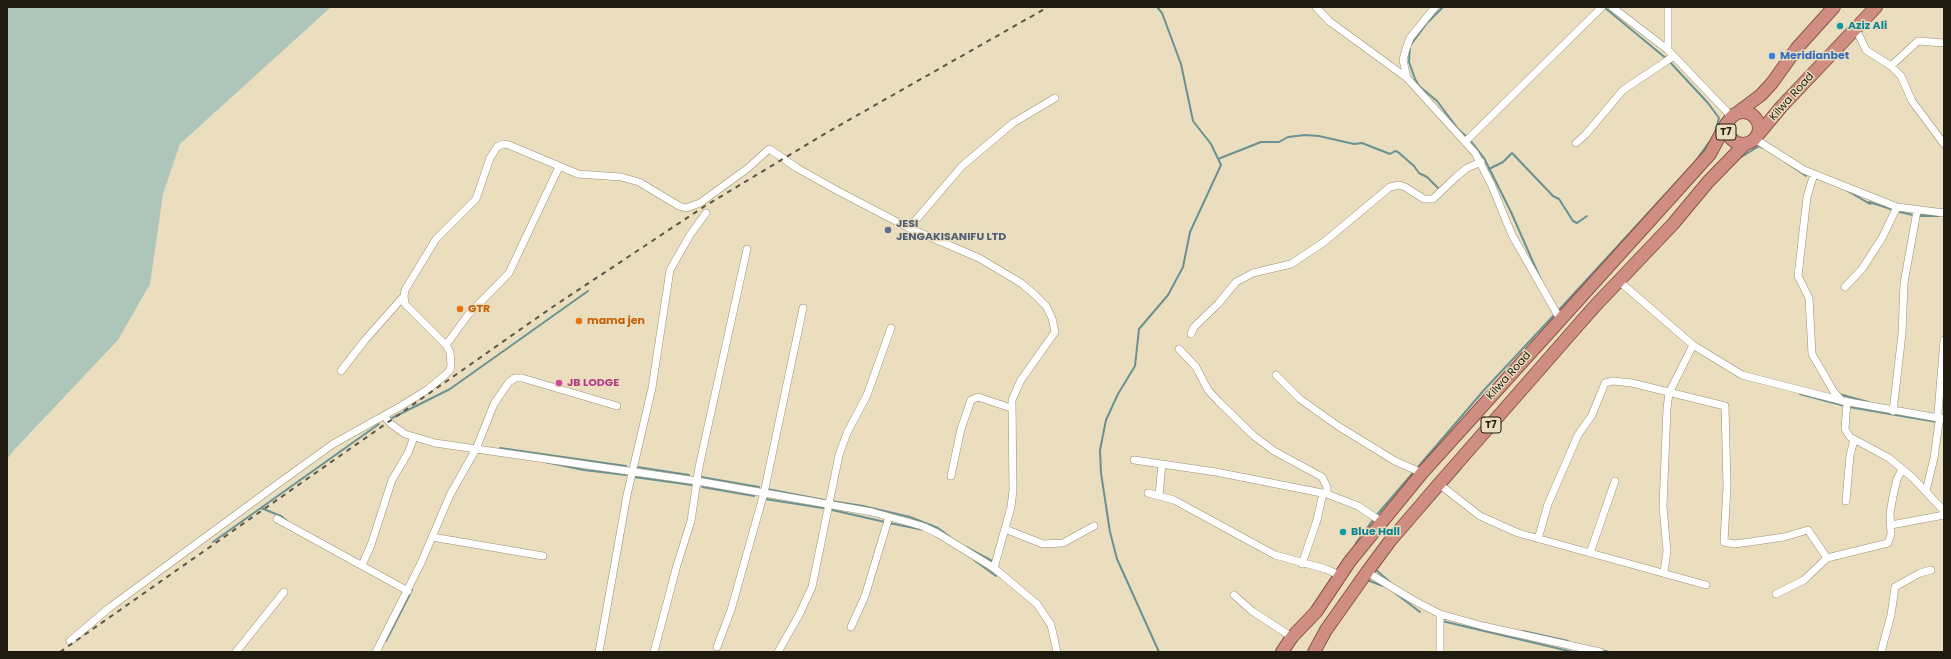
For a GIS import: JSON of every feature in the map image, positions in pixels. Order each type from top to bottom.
[{"type":"highway","name":"Kilwa Road","points":[[1282,652],[1292,637],[1316,612],[1339,575],[1422,473],[1710,154],[1732,118],[1761,95],[1772,83],[1797,48],[1834,7]]},
{"type":"highway","name":"Kilwa Road","points":[[1314,652],[1326,630],[1390,541],[1439,484],[1619,281],[1673,224],[1708,182],[1752,140],[1782,106],[1876,7]]},
{"type":"highway","name":"T7","points":[[1748,113],[1753,116],[1759,125],[1752,140],[1734,143],[1730,139],[1726,130],[1732,118],[1748,113]]},
{"type":"street","points":[[1316,7],[1329,21],[1407,78],[1465,142],[1481,162],[1512,235],[1560,319]]},
{"type":"street","points":[[1407,78],[1404,60],[1410,38],[1435,7]]},
{"type":"street","points":[[1465,142],[1602,7]]},
{"type":"street","points":[[1612,7],[1671,53],[1732,118]]},
{"type":"street","points":[[1668,7],[1671,53]]},
{"type":"street","points":[[1856,29],[1866,50],[1891,66],[1901,76],[1912,101],[1944,144]]},
{"type":"street","points":[[1891,66],[1918,41],[1944,43]]},
{"type":"street","points":[[1576,143],[1586,134],[1623,90],[1671,53]]},
{"type":"street","points":[[909,228],[962,166],[1013,123],[1055,98]]},
{"type":"street","points":[[1752,140],[1814,174],[1897,207],[1944,213]]},
{"type":"street","points":[[70,641],[109,608],[333,444],[427,390],[450,370],[452,359],[446,345],[405,304],[404,296],[407,286],[436,239],[476,199],[487,167],[497,147],[503,144],[509,145],[578,174],[621,177],[639,182],[679,206],[686,208],[704,200],[770,149],[810,176],[909,228],[985,262],[1020,283],[1046,306],[1052,318],[1055,332],[1021,380],[1014,393],[1011,408],[1014,478],[1011,507],[994,568]]},
{"type":"street","points":[[1191,334],[1194,327],[1218,304],[1236,282],[1254,273],[1291,264],[1324,242],[1390,187],[1399,185],[1424,199],[1433,199],[1467,168],[1481,162]]},
{"type":"street","points":[[446,345],[468,315],[509,273],[559,166]]},
{"type":"street","points":[[1814,174],[1807,197],[1798,276],[1809,298],[1812,354],[1834,392],[1845,402],[1846,428],[1854,440],[1889,458],[1913,478],[1944,511]]},
{"type":"street","points":[[1845,287],[1862,269],[1882,238],[1897,207]]},
{"type":"street","points":[[1892,411],[1902,334],[1904,283],[1917,210]]},
{"type":"street","points":[[599,652],[632,471],[652,388],[670,270],[690,235],[706,213]]},
{"type":"street","points":[[654,652],[674,572],[691,522],[697,481],[748,249]]},
{"type":"street","points":[[1619,281],[1693,345],[1742,374],[1845,402],[1941,419]]},
{"type":"street","points":[[341,371],[365,340],[404,296]]},
{"type":"street","points":[[717,647],[731,610],[764,493],[802,308]]},
{"type":"street","points":[[778,652],[799,615],[812,587],[839,455],[847,434],[867,395],[891,328]]},
{"type":"street","points":[[1926,491],[1934,458],[1939,422],[1941,419],[1944,340]]},
{"type":"street","points":[[1664,572],[1667,552],[1663,507],[1665,428],[1669,393],[1693,345]]},
{"type":"street","points":[[1178,349],[1196,367],[1208,390],[1254,436],[1274,451],[1322,477],[1327,487],[1302,564]]},
{"type":"street","points":[[1276,375],[1300,399],[1338,426],[1395,461],[1422,473]]},
{"type":"street","points":[[376,652],[408,591],[456,483],[476,449],[494,404],[503,389],[516,378],[554,386],[617,406]]},
{"type":"street","points":[[1538,539],[1548,504],[1578,435],[1599,401],[1605,383],[1613,381],[1632,383],[1669,393],[1711,401],[1725,406],[1728,486],[1724,542],[1734,544],[1750,542],[1784,537],[1808,530],[1827,558]]},
{"type":"street","points":[[951,476],[960,429],[971,400],[978,398],[1011,408]]},
{"type":"street","points":[[384,416],[396,428],[414,437],[435,443],[697,481],[889,516],[907,521],[937,533],[994,568],[1037,604],[1045,613],[1051,625],[1057,652]]},
{"type":"street","points":[[362,565],[371,545],[392,480],[408,453],[414,437]]},
{"type":"street","points":[[1846,501],[1850,455],[1854,440]]},
{"type":"street","points":[[1134,460],[1216,472],[1325,493],[1358,506],[1382,522]]},
{"type":"street","points":[[1159,495],[1162,464]]},
{"type":"street","points":[[1776,594],[1804,580],[1827,558],[1888,543],[1891,534],[1890,513],[1897,479],[1902,470]]},
{"type":"street","points":[[1590,553],[1615,481]]},
{"type":"street","points":[[1439,484],[1490,522],[1518,533],[1664,572],[1706,585]]},
{"type":"street","points":[[1148,493],[1174,500],[1236,533],[1264,550],[1302,564],[1326,569],[1339,575]]},
{"type":"street","points":[[1891,525],[1944,515]]},
{"type":"street","points":[[851,627],[865,596],[889,516]]},
{"type":"street","points":[[277,519],[408,591]]},
{"type":"street","points":[[1005,529],[1043,544],[1063,542],[1094,526]]},
{"type":"street","points":[[432,537],[543,556]]},
{"type":"street","points":[[1881,652],[1891,615],[1894,588],[1920,573],[1931,570]]},
{"type":"street","points":[[1368,572],[1413,600],[1440,614],[1484,626],[1600,652]]},
{"type":"street","points":[[236,652],[284,592]]},
{"type":"street","points":[[1234,595],[1252,611],[1292,637]]},
{"type":"street","points":[[1440,614],[1440,652]]},
{"type":"green space","points":[[7,7],[331,7],[180,144],[163,194],[150,284],[118,340],[7,459]]},
{"type":"waterway","points":[[1157,7],[1162,13],[1181,64],[1193,121],[1211,144],[1221,165],[1190,232],[1183,267],[1168,295],[1139,329],[1135,366],[1118,394],[1106,420],[1100,450],[1101,473],[1110,532],[1117,559],[1159,652]]},
{"type":"waterway","points":[[1443,7],[1427,23],[1410,46],[1409,62],[1419,86],[1437,101],[1458,129],[1467,137]]},
{"type":"waterway","points":[[1604,7],[1668,60],[1708,103],[1719,118],[1715,133]]},
{"type":"waterway","points":[[1218,159],[1261,142],[1279,142],[1288,137],[1305,135],[1319,136],[1354,144],[1362,143],[1390,154],[1395,151],[1398,152],[1414,166],[1419,173],[1427,177],[1439,189]]},
{"type":"waterway","points":[[1558,311],[1694,163],[1713,137]]},
{"type":"waterway","points":[[1470,140],[1484,158],[1511,212],[1541,280]]},
{"type":"waterway","points":[[1738,159],[1759,146],[1763,148]]},
{"type":"waterway","points":[[1489,169],[1503,162],[1512,153],[1553,196],[1559,199],[1573,221],[1577,223],[1587,216]]},
{"type":"waterway","points":[[1784,161],[1806,176]]},
{"type":"waterway","points":[[1846,190],[1870,204]]},
{"type":"waterway","points":[[1869,202],[1894,210]]},
{"type":"waterway","points":[[1900,212],[1917,216],[1939,216]]},
{"type":"waterway","points":[[390,419],[450,389],[588,291]]},
{"type":"waterway","points":[[1584,327],[1602,307]]},
{"type":"waterway","points":[[1356,543],[1375,517],[1485,389],[1555,314]]},
{"type":"waterway","points":[[1800,394],[1845,406]]},
{"type":"waterway","points":[[1839,394],[1868,402]]},
{"type":"waterway","points":[[1849,407],[1937,422]]},
{"type":"waterway","points":[[213,542],[379,424]]},
{"type":"waterway","points":[[500,448],[626,466]]},
{"type":"waterway","points":[[545,462],[584,470],[626,475]]},
{"type":"waterway","points":[[637,467],[689,475]]},
{"type":"waterway","points":[[1426,508],[1461,468]]},
{"type":"waterway","points":[[634,477],[692,485]]},
{"type":"waterway","points":[[701,477],[759,487]]},
{"type":"waterway","points":[[702,487],[754,496]]},
{"type":"waterway","points":[[767,489],[824,500]]},
{"type":"waterway","points":[[765,499],[823,508]]},
{"type":"waterway","points":[[831,501],[863,506],[910,517],[938,528],[950,537]]},
{"type":"waterway","points":[[261,508],[281,516],[287,521]]},
{"type":"waterway","points":[[832,510],[885,522]]},
{"type":"waterway","points":[[889,523],[924,530]]},
{"type":"waterway","points":[[966,547],[994,562]]},
{"type":"waterway","points":[[974,560],[996,576]]},
{"type":"waterway","points":[[1375,569],[1391,583]]},
{"type":"waterway","points":[[1367,580],[1383,586]]},
{"type":"waterway","points":[[386,641],[412,590],[410,589]]},
{"type":"waterway","points":[[1395,593],[1420,612]]},
{"type":"waterway","points":[[1442,621],[1573,652]]},
{"type":"waterway","points":[[1523,631],[1568,641]]},
{"type":"waterway","points":[[1601,650],[1609,652]]},
{"type":"railway","points":[[60,652],[551,308],[705,206],[826,133],[1048,7]]},
{"type":"place","name":"Aziz Ali","points":[[1840,26]]},
{"type":"place","name":"Meridianbet","points":[[1772,56]]},
{"type":"place","name":"JESI JENGAKISANIFU LTD","points":[[888,230]]},
{"type":"place","name":"GTR","points":[[460,309]]},
{"type":"place","name":"mama jen","points":[[579,321]]},
{"type":"place","name":"JB LODGE","points":[[559,383]]},
{"type":"place","name":"Blue Hall","points":[[1343,532]]}]
